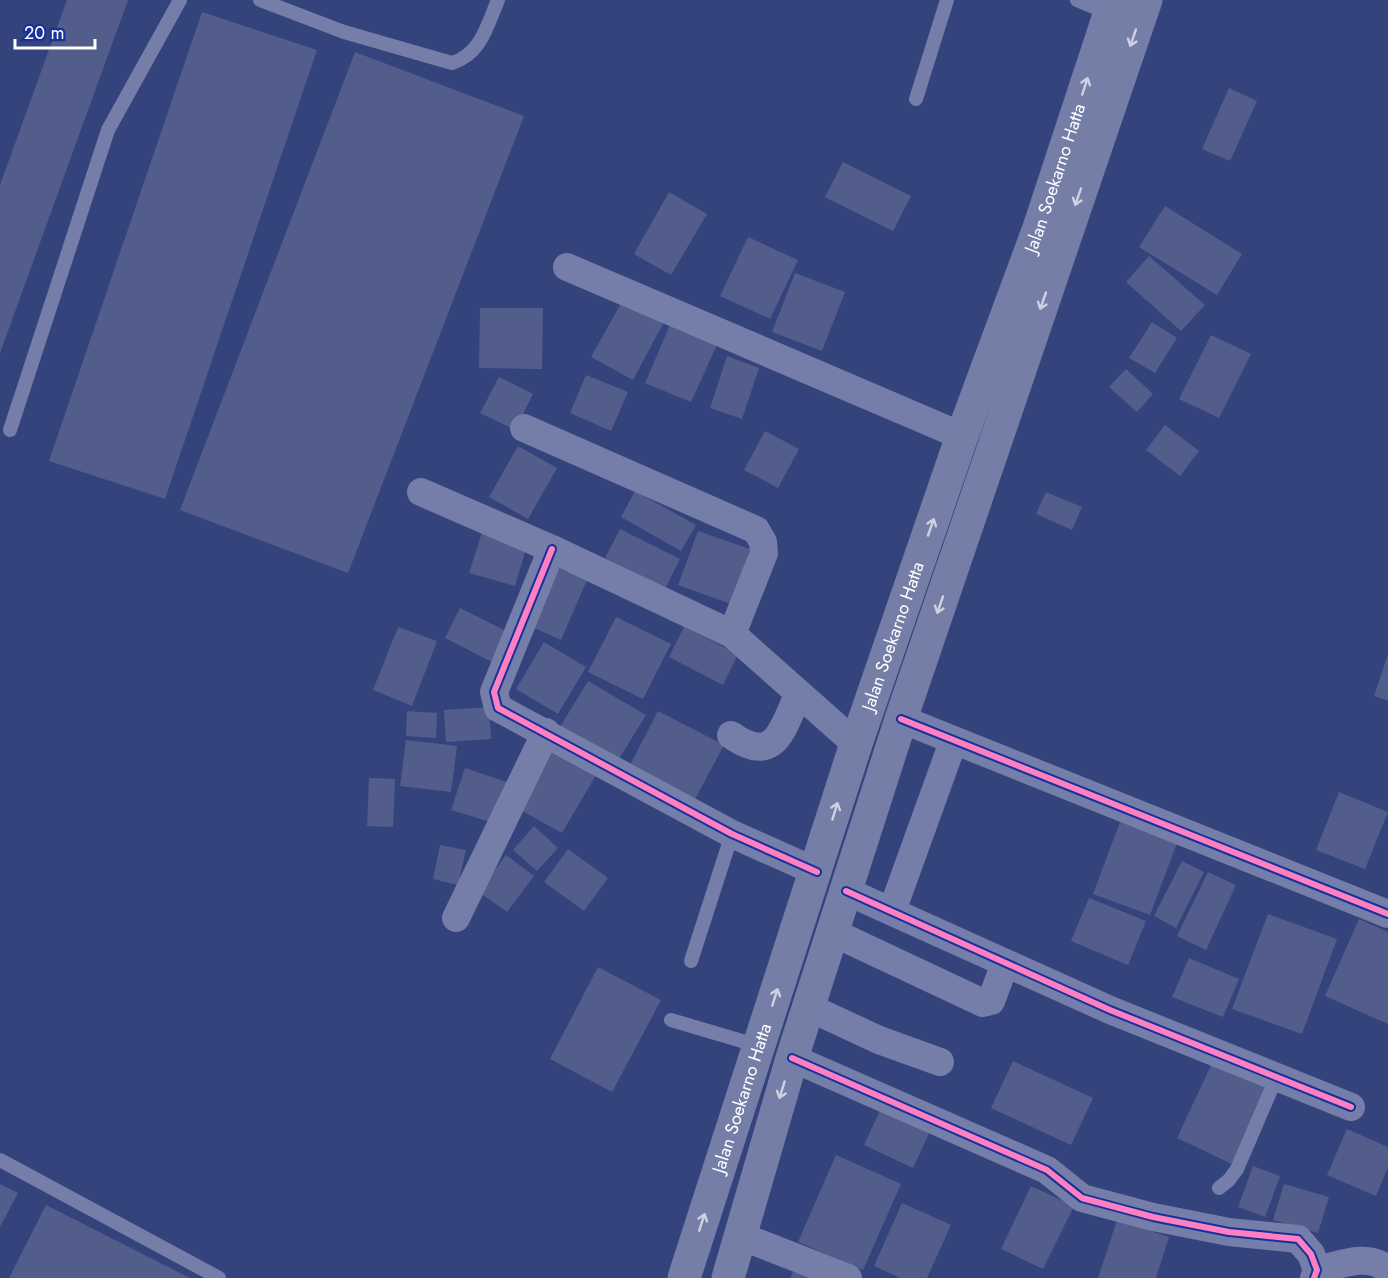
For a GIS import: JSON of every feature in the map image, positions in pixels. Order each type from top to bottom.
[{"type":"highway","name":"Jalan Soekarno Hatta","points":[[1081,145],[1109,109],[1146,0]]},
{"type":"highway","name":"Jalan Soekarno Hatta","points":[[728,1278],[738,1235],[792,1058],[1081,145],[1111,6]]},
{"type":"highway","name":"Jalan Soekarno Hatta","points":[[684,1278],[817,872],[856,744],[962,436],[1050,237]]},
{"type":"street","points":[[567,267],[962,436]]},
{"type":"street","points":[[524,428],[756,530],[763,542],[764,554],[732,634]]},
{"type":"street","points":[[421,492],[552,549],[732,634],[798,695],[856,744]]},
{"type":"street","points":[[552,549],[494,693],[498,708],[732,834],[817,872]]},
{"type":"street","points":[[731,735],[744,745],[761,748],[775,742],[798,695]]},
{"type":"street","points":[[901,719],[953,742],[1388,914]]},
{"type":"street","points":[[456,918],[546,732]]},
{"type":"street","points":[[892,911],[953,742]]},
{"type":"street","points":[[846,891],[1110,1010],[1352,1107]]},
{"type":"street","points":[[832,932],[983,1003],[991,1001],[1000,976]]},
{"type":"street","points":[[808,1007],[879,1040],[940,1062]]},
{"type":"street","points":[[792,1058],[1047,1170],[1082,1198],[1153,1217],[1229,1232],[1298,1239],[1311,1254],[1315,1274],[1362,1260],[1382,1264],[1388,1269]]},
{"type":"street","points":[[738,1235],[848,1278]]},
{"type":"lane","points":[[10,430],[108,130],[180,0]]},
{"type":"lane","points":[[260,0],[344,32],[452,63],[464,59],[476,50],[498,0]]},
{"type":"lane","points":[[916,99],[947,0]]},
{"type":"lane","points":[[1077,0],[1111,6]]},
{"type":"lane","points":[[691,961],[732,834]]},
{"type":"lane","points":[[671,1020],[759,1046]]},
{"type":"lane","points":[[1219,1188],[1237,1169],[1277,1076]]},
{"type":"lane","points":[[0,1160],[219,1278]]},
{"type":"building","points":[[67,0],[128,0],[0,353],[0,185]]},
{"type":"building","points":[[202,12],[317,50],[165,499],[49,461]]},
{"type":"building","points":[[355,52],[524,116],[348,573],[180,510]]},
{"type":"building","points":[[1229,88],[1257,101],[1230,161],[1202,149]]},
{"type":"building","points":[[843,162],[911,196],[893,231],[825,197]]},
{"type":"building","points":[[669,192],[707,214],[671,275],[634,254]]},
{"type":"building","points":[[1165,206],[1242,254],[1217,295],[1139,247]]},
{"type":"building","points":[[748,237],[798,260],[770,319],[720,296]]},
{"type":"building","points":[[1149,256],[1205,305],[1181,331],[1126,282]]},
{"type":"building","points":[[795,273],[845,292],[822,351],[772,332]]},
{"type":"building","points":[[624,298],[665,320],[633,380],[591,357]]},
{"type":"building","points":[[480,308],[543,308],[542,369],[479,368]]},
{"type":"building","points":[[1152,322],[1177,338],[1155,373],[1129,358]]},
{"type":"building","points":[[670,325],[717,345],[691,402],[645,383]]},
{"type":"building","points":[[1211,335],[1251,354],[1219,418],[1179,399]]},
{"type":"building","points":[[727,356],[759,368],[742,419],[710,408]]},
{"type":"building","points":[[1126,369],[1153,394],[1137,412],[1109,387]]},
{"type":"building","points":[[586,375],[628,392],[611,431],[570,413]]},
{"type":"building","points":[[499,377],[533,394],[515,430],[480,413]]},
{"type":"building","points":[[1165,425],[1199,451],[1180,476],[1146,450]]},
{"type":"building","points":[[765,431],[799,449],[778,488],[744,470]]},
{"type":"building","points":[[518,446],[557,468],[528,519],[489,497]]},
{"type":"building","points":[[635,491],[696,525],[681,551],[621,517]]},
{"type":"building","points":[[1046,492],[1082,507],[1072,530],[1036,514]]},
{"type":"building","points":[[484,526],[529,539],[515,586],[469,573]]},
{"type":"building","points":[[620,529],[680,559],[665,589],[605,558]]},
{"type":"building","points":[[698,531],[750,549],[731,604],[678,585]]},
{"type":"building","points":[[558,568],[587,580],[561,640],[532,627]]},
{"type":"building","points":[[460,608],[508,632],[492,662],[445,638]]},
{"type":"building","points":[[616,617],[671,644],[643,699],[588,672]]},
{"type":"building","points":[[398,627],[437,641],[412,706],[373,690]]},
{"type":"building","points":[[684,627],[738,654],[723,685],[669,657]]},
{"type":"building","points":[[544,642],[586,667],[558,714],[516,689]]},
{"type":"building","points":[[1388,654],[1388,701],[1374,696]]},
{"type":"building","points":[[588,681],[646,715],[614,767],[557,732]]},
{"type":"building","points":[[489,707],[491,739],[446,742],[444,710]]},
{"type":"building","points":[[407,711],[437,713],[436,738],[406,736]]},
{"type":"building","points":[[658,711],[724,745],[695,799],[630,765]]},
{"type":"building","points":[[406,740],[457,746],[451,792],[400,786]]},
{"type":"building","points":[[553,743],[599,770],[562,833],[515,807]]},
{"type":"building","points":[[465,768],[507,782],[494,823],[451,810]]},
{"type":"building","points":[[369,778],[395,779],[393,827],[367,826]]},
{"type":"building","points":[[1339,792],[1388,812],[1365,869],[1316,850]]},
{"type":"building","points":[[1120,822],[1177,843],[1150,915],[1093,894]]},
{"type":"building","points":[[534,826],[558,848],[537,871],[513,850]]},
{"type":"building","points":[[440,845],[466,850],[458,885],[433,879]]},
{"type":"building","points":[[568,849],[608,878],[584,911],[544,882]]},
{"type":"building","points":[[506,855],[534,876],[507,912],[479,892]]},
{"type":"building","points":[[1182,861],[1204,872],[1176,928],[1154,916]]},
{"type":"building","points":[[1208,872],[1236,885],[1206,950],[1177,936]]},
{"type":"building","points":[[1089,898],[1146,921],[1128,965],[1071,941]]},
{"type":"building","points":[[1268,914],[1337,939],[1302,1034],[1232,1009]]},
{"type":"building","points":[[1359,919],[1388,932],[1388,1024],[1325,996]]},
{"type":"building","points":[[1189,958],[1239,979],[1223,1017],[1172,997]]},
{"type":"building","points":[[598,967],[661,1000],[612,1092],[550,1059]]},
{"type":"building","points":[[1214,1059],[1269,1085],[1232,1164],[1177,1138]]},
{"type":"building","points":[[1013,1061],[1093,1098],[1071,1145],[991,1108]]},
{"type":"building","points":[[884,1102],[933,1125],[913,1168],[864,1145]]},
{"type":"building","points":[[1347,1129],[1388,1147],[1388,1167],[1376,1196],[1327,1175]]},
{"type":"building","points":[[836,1155],[901,1184],[863,1270],[798,1242]]},
{"type":"building","points":[[1253,1166],[1280,1176],[1265,1217],[1238,1207]]},
{"type":"building","points":[[0,1184],[18,1193],[0,1227]]},
{"type":"building","points":[[1284,1184],[1329,1197],[1318,1233],[1273,1220]]},
{"type":"building","points":[[1031,1186],[1074,1206],[1043,1269],[1001,1249]]},
{"type":"building","points":[[902,1203],[951,1225],[927,1278],[900,1278],[874,1266]]},
{"type":"building","points":[[46,1205],[190,1278],[9,1278]]},
{"type":"building","points":[[1117,1220],[1169,1237],[1156,1278],[1098,1278]]},
{"type":"building","points":[[798,1263],[827,1278],[790,1278]]},
{"type":"cycle path","points":[[552,549],[494,692],[498,708],[732,834],[817,872]]},
{"type":"cycle path","points":[[901,719],[1388,914]]},
{"type":"cycle path","points":[[846,891],[1110,1010],[1351,1107]]},
{"type":"cycle path","points":[[792,1058],[1047,1170],[1082,1198],[1153,1217],[1229,1232],[1298,1239],[1311,1254],[1317,1270],[1314,1278]]}]
